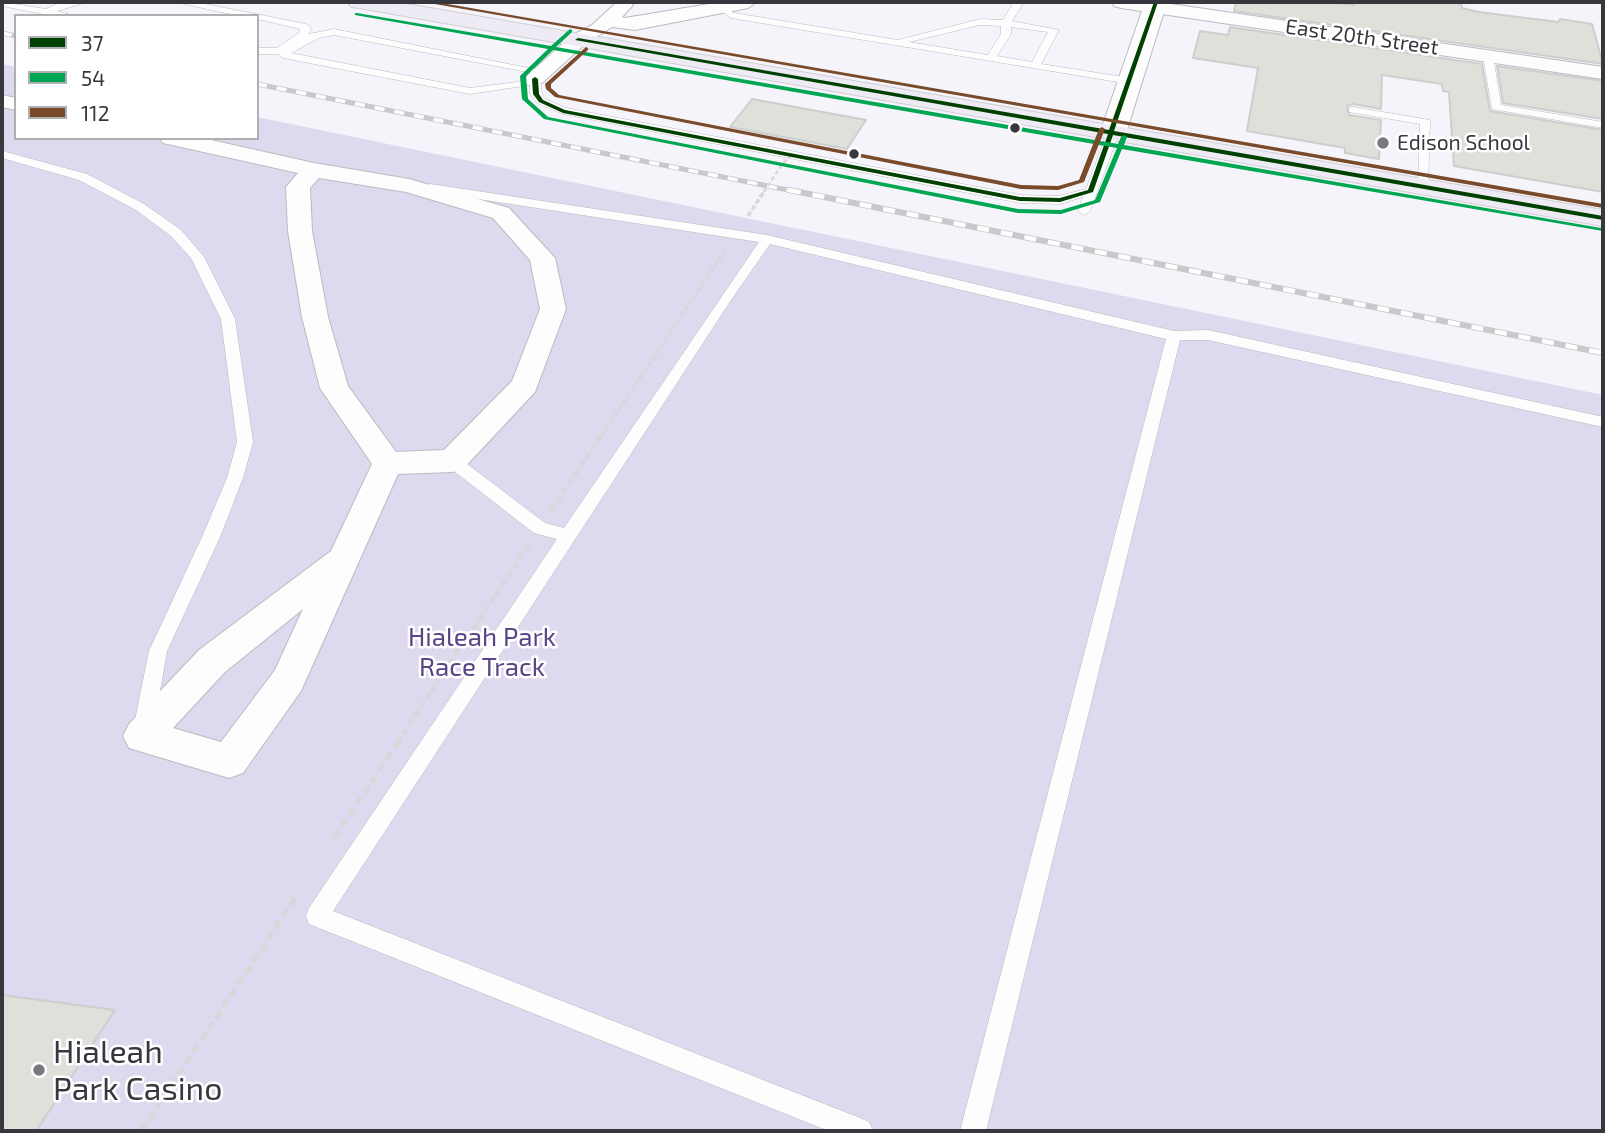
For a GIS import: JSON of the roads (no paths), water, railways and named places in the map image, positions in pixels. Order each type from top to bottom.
[{"type":"main road","points":[[359,2],[1603,218]]},
{"type":"street","points":[[539,75],[578,40],[599,29],[609,10],[628,2]]},
{"type":"street","points":[[609,10],[622,24],[635,24],[748,2]]},
{"type":"street","name":"East 20th Street","points":[[1121,2],[1156,4],[1603,73]]},
{"type":"street","points":[[1113,133],[1156,4]]},
{"type":"street","points":[[180,140],[314,170],[409,186],[501,213],[542,258],[553,309],[525,385],[452,461],[388,463]]},
{"type":"street","points":[[314,170],[298,187],[300,231],[315,317],[334,388],[388,463]]},
{"type":"street","points":[[342,559],[212,661],[142,736],[229,761],[288,680],[388,463]]},
{"type":"lane","points":[[48,12],[60,3],[82,2]]},
{"type":"lane","points":[[180,2],[246,14]]},
{"type":"lane","points":[[991,58],[1006,34],[1006,23],[1019,2]]},
{"type":"lane","points":[[2,3],[59,14]]},
{"type":"lane","points":[[721,7],[731,15],[1130,81]]},
{"type":"lane","points":[[259,16],[306,27],[304,34],[279,51],[259,51]]},
{"type":"lane","points":[[896,42],[980,22],[1054,30],[1035,66]]},
{"type":"lane","points":[[334,32],[539,75],[519,85],[470,91],[283,54],[316,34],[334,32]]},
{"type":"lane","points":[[1488,56],[1496,107],[1603,125]]},
{"type":"lane","points":[[539,75],[536,94],[541,101],[563,111],[1039,201],[1076,197],[1091,191]]},
{"type":"lane","points":[[1353,110],[1426,122],[1424,187]]},
{"type":"lane","points":[[1084,211],[1113,133]]},
{"type":"lane","points":[[2,154],[83,177],[139,207],[176,233],[197,257],[228,319],[245,442],[235,478],[211,537],[158,652],[142,736]]},
{"type":"lane","points":[[409,186],[737,233],[1174,336],[1208,335],[1603,422]]},
{"type":"lane","points":[[767,239],[725,298],[317,916],[860,1131]]},
{"type":"lane","points":[[973,1131],[1174,336]]},
{"type":"lane","points":[[452,461],[540,528],[570,536]]},
{"type":"railway","points":[[2,33],[14,36]]},
{"type":"railway","points":[[259,84],[798,192]]},
{"type":"railway","points":[[789,190],[1603,353]]},
{"type":"place","name":"Edison School","points":[[1383,143]]},
{"type":"place","name":"Hialeah Park Casino","points":[[39,1070]]},
{"type":"park label","name":"Hialeah Park Race Track","points":[[482,652]]}]
